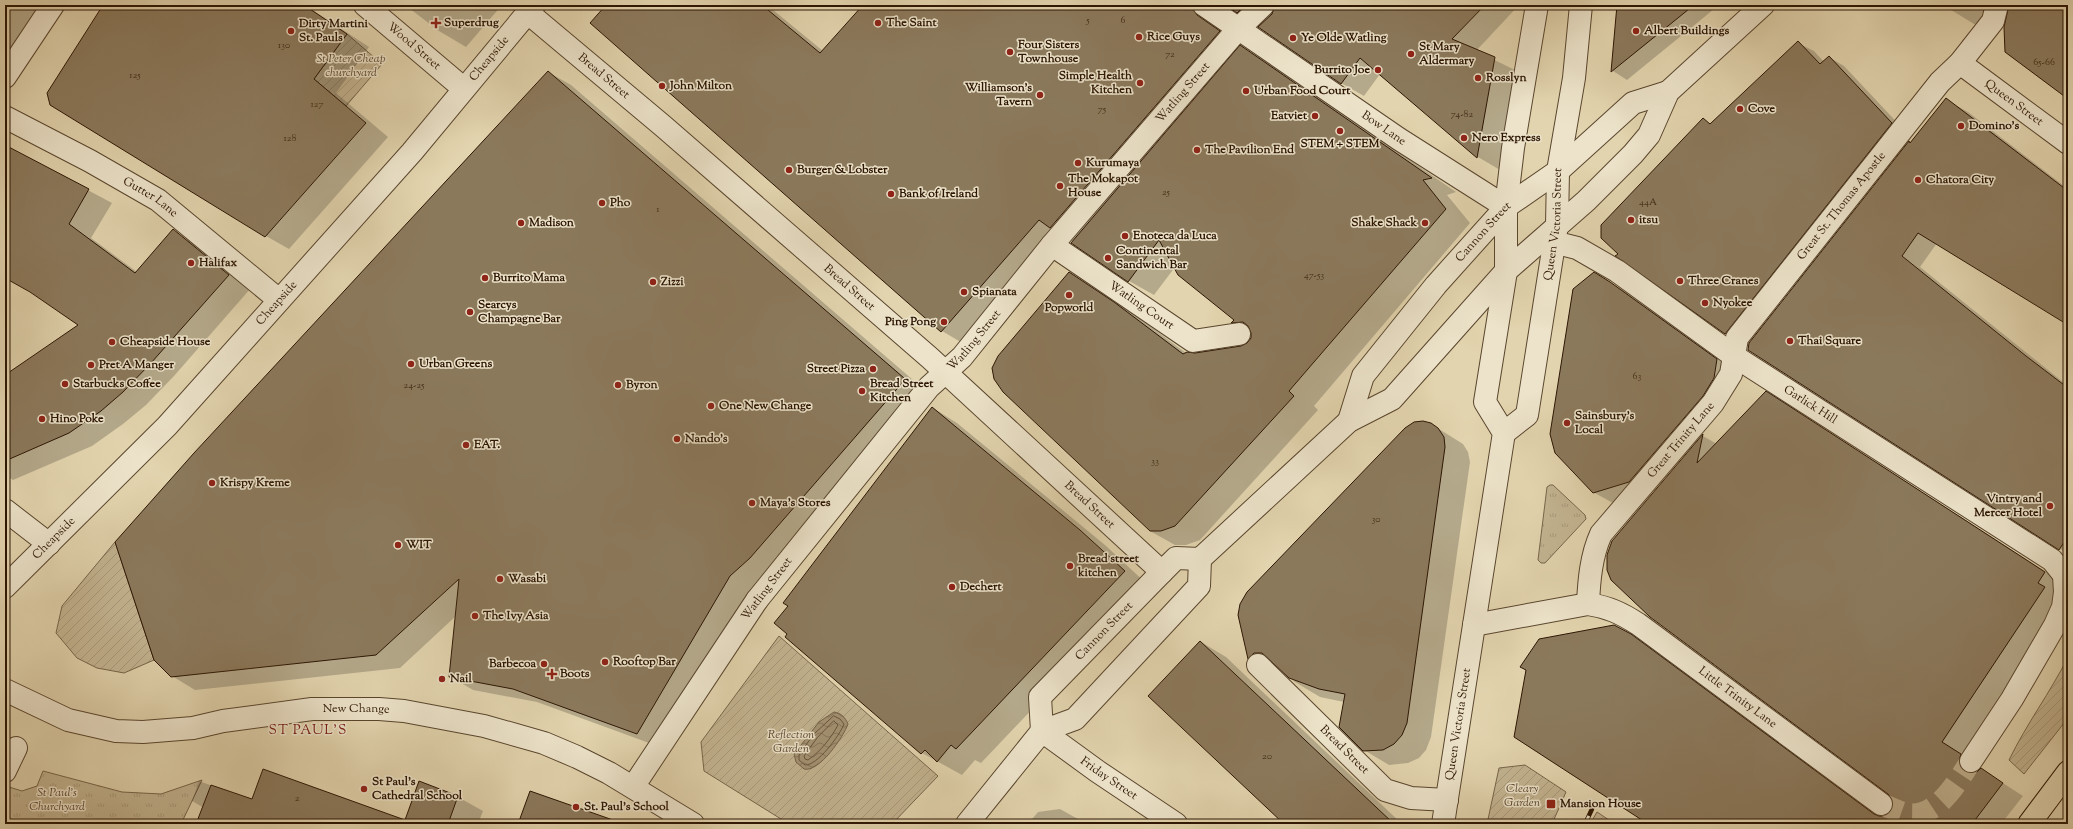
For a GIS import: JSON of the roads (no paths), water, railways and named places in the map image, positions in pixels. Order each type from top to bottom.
[{"type":"main road","points":[[2028,824],[2068,772]]},
{"type":"street","points":[[5,77],[53,5]]},
{"type":"street","name":"Wood Street","points":[[365,5],[463,88]]},
{"type":"street","name":"Bow Lane","points":[[1204,5],[1399,140],[1506,207]]},
{"type":"street","name":"Watling Street","points":[[633,788],[757,600],[929,387],[962,357],[1052,245],[1238,29],[1263,5]]},
{"type":"street","points":[[1504,433],[1485,402],[1506,271],[1506,207],[1513,148],[1537,5]]},
{"type":"street","name":"Queen Victoria Street","points":[[1443,824],[1504,433],[1527,415],[1555,234],[1558,171],[1574,78],[1581,5]]},
{"type":"street","name":"Cannon Street","points":[[1042,731],[1040,697],[1162,572],[1176,558],[1200,559],[1349,421],[1392,399],[1506,271],[1555,234],[1591,195],[1633,154],[1649,135],[1668,92],[1762,5]]},
{"type":"street","name":"Great St. Thomas Apostle","points":[[1734,356],[1737,338],[1940,82],[1960,63],[1993,21],[1997,5]]},
{"type":"street","name":"Cheapside","points":[[5,587],[168,426],[412,152],[463,88],[530,9]]},
{"type":"street","name":"Bread Street","points":[[530,9],[945,372],[1162,572]]},
{"type":"street","name":"Queen Street","points":[[1960,63],[2068,143]]},
{"type":"street","name":"Cannon Street","points":[[1349,421],[1363,376],[1436,285],[1506,207],[1558,171],[1633,103],[1668,92]]},
{"type":"street","name":"Gutter Lane","points":[[5,117],[90,161],[158,200],[279,300]]},
{"type":"street","name":"Garlick Hill","points":[[1555,234],[1617,271],[1734,356],[2052,560],[2066,572]]},
{"type":"street","name":"Watling Court","points":[[1052,245],[1192,341],[1239,334]]},
{"type":"street","name":"Great Trinity Lane","points":[[1588,604],[1588,585],[1596,544],[1601,534],[1712,403],[1731,374],[1734,356]]},
{"type":"street","points":[[5,510],[49,544]]},
{"type":"street","points":[[967,824],[1042,731],[1075,719],[1199,586],[1200,559]]},
{"type":"street","points":[[1971,761],[2012,699],[2055,625],[2063,607],[2066,572]]},
{"type":"street","points":[[1474,625],[1588,604]]},
{"type":"street","name":"Little Trinity Lane","points":[[1588,604],[1604,606],[1618,611],[1638,624],[1881,804]]},
{"type":"street","name":"Bread Street","points":[[1258,664],[1385,790],[1406,797],[1447,800]]},
{"type":"street","name":"New Change","points":[[5,690],[68,720],[116,731],[143,732],[193,728],[223,721],[312,709],[379,709],[404,711],[484,726],[544,743],[590,764],[693,824]]},
{"type":"street","name":"Friday Street","points":[[1042,731],[1097,772],[1176,824]]},
{"type":"street","points":[[5,771],[16,748]]},
{"type":"water","points":[[834,712],[841,714],[846,719],[848,724],[846,730],[823,760],[810,769],[804,769],[796,762],[794,754],[819,722]]},
{"type":"tunnel","points":[[1881,804],[1907,814],[1918,814],[1928,811],[1937,805],[1953,788],[1971,761]]},
{"type":"railway","points":[[1585,824],[1592,809]]},
{"type":"place","name":"Superdrug","points":[[436,23]]},
{"type":"place","name":"The Saint","points":[[878,23]]},
{"type":"place","name":"Dirty Martini St. Pauls","points":[[291,31]]},
{"type":"place","name":"Albert Buildings","points":[[1636,31]]},
{"type":"place","name":"Rice Guys","points":[[1139,37]]},
{"type":"place","name":"Ye Olde Watling","points":[[1293,38]]},
{"type":"place","name":"Four Sisters Townhouse","points":[[1010,52]]},
{"type":"place","name":"St Mary Aldermary","points":[[1411,54]]},
{"type":"place","name":"Burrito Joe","points":[[1378,70]]},
{"type":"place","name":"Rosslyn","points":[[1478,78]]},
{"type":"place","name":"Simple Health Kitchen","points":[[1140,83]]},
{"type":"place","name":"John Milton","points":[[662,86]]},
{"type":"place","name":"Urban Food Court","points":[[1246,91]]},
{"type":"place","name":"Williamson's Tavern","points":[[1040,95]]},
{"type":"place","name":"Cove","points":[[1740,109]]},
{"type":"place","name":"Eatviet","points":[[1315,116]]},
{"type":"place","name":"Domino's","points":[[1961,126]]},
{"type":"place","name":"STEM + STEM","points":[[1340,131]]},
{"type":"place","name":"Nero Express","points":[[1464,138]]},
{"type":"place","name":"The Pavilion End","points":[[1197,150]]},
{"type":"place","name":"Kurumaya","points":[[1078,163]]},
{"type":"place","name":"Burger & Lobster","points":[[789,170]]},
{"type":"place","name":"Chatora City","points":[[1918,180]]},
{"type":"place","name":"The Mokapot House","points":[[1060,186]]},
{"type":"place","name":"Bank of Ireland","points":[[891,194]]},
{"type":"place","name":"Pho","points":[[602,203]]},
{"type":"place","name":"itsu","points":[[1631,220]]},
{"type":"place","name":"Madison","points":[[521,223]]},
{"type":"place","name":"Shake Shack","points":[[1425,223]]},
{"type":"place","name":"Enoteca da Luca","points":[[1125,236]]},
{"type":"place","name":"Continental Sandwich Bar","points":[[1108,258]]},
{"type":"place","name":"Halifax","points":[[191,263]]},
{"type":"place","name":"Burrito Mama","points":[[485,278]]},
{"type":"place","name":"Three Cranes","points":[[1680,281]]},
{"type":"place","name":"Zizzi","points":[[653,282]]},
{"type":"place","name":"Spianata","points":[[964,292]]},
{"type":"place","name":"Popworld","points":[[1069,295]]},
{"type":"place","name":"Nyokee","points":[[1705,303]]},
{"type":"place","name":"Searcys Champagne Bar","points":[[470,312]]},
{"type":"place","name":"Ping Pong","points":[[944,322]]},
{"type":"place","name":"Thai Square","points":[[1790,341]]},
{"type":"place","name":"Cheapside House","points":[[112,342]]},
{"type":"place","name":"Urban Greens","points":[[411,364]]},
{"type":"place","name":"Pret A Manger","points":[[91,365]]},
{"type":"place","name":"Street Pizza","points":[[873,369]]},
{"type":"place","name":"Starbucks Coffee","points":[[65,384]]},
{"type":"place","name":"Byron","points":[[618,385]]},
{"type":"place","name":"Bread Street Kitchen","points":[[862,391]]},
{"type":"place","name":"One New Change","points":[[711,406]]},
{"type":"place","name":"Hino Poke","points":[[42,419]]},
{"type":"place","name":"Sainsbury's Local","points":[[1567,423]]},
{"type":"place","name":"Nando's","points":[[677,439]]},
{"type":"place","name":"EAT.","points":[[466,445]]},
{"type":"place","name":"Krispy Kreme","points":[[212,483]]},
{"type":"place","name":"Maya's Stores","points":[[752,503]]},
{"type":"place","name":"Vintry and Mercer Hotel","points":[[2050,506]]},
{"type":"place","name":"WIT","points":[[398,545]]},
{"type":"place","name":"Bread street kitchen","points":[[1070,566]]},
{"type":"place","name":"Wasabi","points":[[500,579]]},
{"type":"place","name":"Dechert","points":[[952,587]]},
{"type":"place","name":"The Ivy Asia","points":[[475,616]]},
{"type":"place","name":"Rooftop Bar","points":[[605,662]]},
{"type":"place","name":"Barbecoa","points":[[544,664]]},
{"type":"place","name":"Boots","points":[[552,674]]},
{"type":"place","name":"Nail","points":[[442,679]]},
{"type":"place","name":"St Paul's Cathedral School","points":[[364,789]]},
{"type":"place","name":"Mansion House","points":[[1551,804]]},
{"type":"place","name":"St. Paul's School","points":[[576,807]]},
{"type":"district","name":"ST PAUL'S","points":[[308,731]]},
{"type":"park label","name":"St Peter Cheap churchyard","points":[[351,66]]},
{"type":"park label","name":"Reflection Garden","points":[[791,742]]},
{"type":"park label","name":"Cleary Garden","points":[[1522,796]]},
{"type":"park label","name":"St Paul's Churchyard","points":[[57,800]]}]
